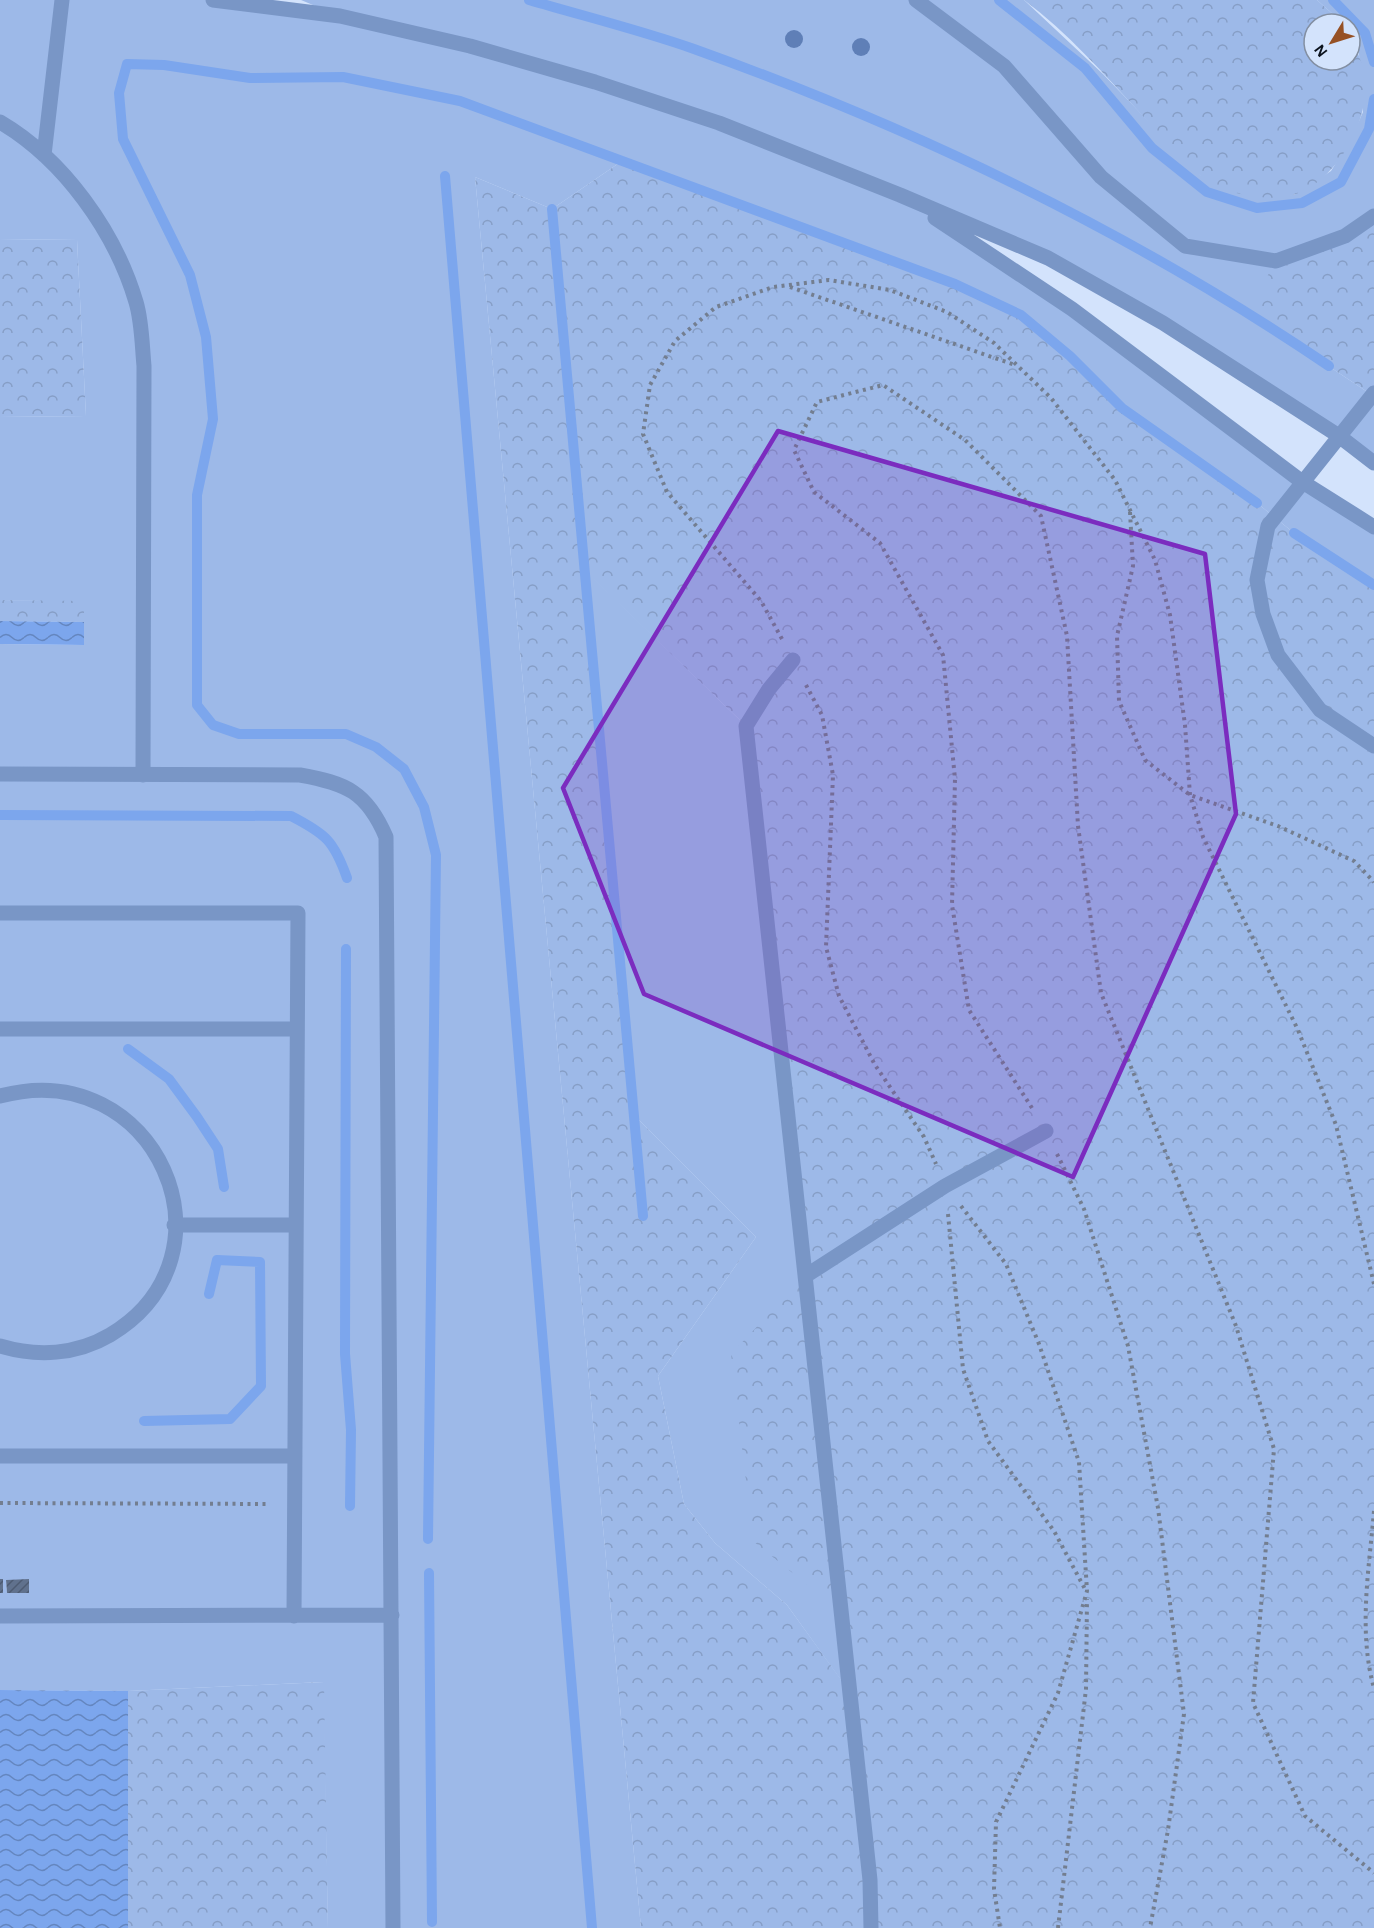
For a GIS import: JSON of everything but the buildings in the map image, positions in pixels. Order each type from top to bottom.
[{"type":"lane","points":[[44,155],[62,0]]},
{"type":"lane","points":[[213,0],[340,16],[470,46],[595,82],[719,123],[900,195],[1048,258],[1163,323],[1339,436],[1374,463]]},
{"type":"lane","points":[[916,0],[1004,66],[1101,177],[1185,246],[1276,261],[1344,236],[1374,216]]},
{"type":"lane","points":[[0,122],[19,133],[44,155],[91,211],[112,245],[136,303],[144,366],[143,775]]},
{"type":"lane","points":[[900,195],[1072,309],[1301,481],[1374,527]]},
{"type":"lane","points":[[1374,393],[1301,481],[1268,526],[1257,579],[1263,614],[1278,655],[1320,710],[1374,746]]},
{"type":"lane","points":[[793,660],[769,688],[746,726],[807,1275],[870,1880],[871,1928]]},
{"type":"lane","points":[[0,774],[300,775],[332,781],[356,792],[370,808],[387,837],[393,1928]]},
{"type":"lane","points":[[0,913],[298,913],[294,1616]]},
{"type":"lane","points":[[0,1029],[297,1029]]},
{"type":"lane","points":[[0,1096],[23,1090],[52,1089],[81,1094],[105,1104],[127,1119],[146,1137],[160,1160],[170,1184],[174,1225],[169,1262],[158,1287],[142,1309],[122,1327],[98,1341],[72,1350],[45,1354],[17,1351],[0,1346]]},
{"type":"lane","points":[[807,1275],[945,1186],[1046,1131]]},
{"type":"lane","points":[[174,1225],[296,1225]]},
{"type":"lane","points":[[0,1456],[295,1456]]},
{"type":"lane","points":[[0,1616],[392,1615]]},
{"type":"path","points":[[1058,1928],[1086,1689],[1087,1591],[1079,1462],[1039,1344],[1006,1264],[945,1186],[924,1137],[875,1065],[837,986],[826,946],[833,775],[822,715],[762,601],[666,492],[643,434],[650,385],[675,341],[716,308],[773,287],[829,280],[890,290],[947,312],[994,343],[1051,398],[1115,480],[1155,560],[1170,615],[1185,725],[1190,795],[1203,837],[1298,1030],[1336,1125],[1374,1284]]},
{"type":"path","points":[[787,286],[1018,367]]},
{"type":"path","points":[[1150,1928],[1168,1830],[1184,1714],[1159,1519],[1128,1346],[1084,1209],[1046,1131],[1010,1070],[969,1010],[952,905],[954,779],[943,655],[880,543],[814,492],[794,450],[817,402],[883,385],[965,440],[1041,516],[1067,636],[1078,826],[1101,993],[1236,1326],[1274,1449],[1253,1703],[1305,1816],[1374,1873]]},
{"type":"path","points":[[1129,508],[1133,566],[1117,636],[1119,700],[1145,760],[1190,795],[1278,825],[1354,861],[1374,882]]},
{"type":"path","points":[[945,1186],[956,1275],[963,1369],[984,1431],[988,1441],[1054,1531],[1087,1591],[1058,1693],[996,1822],[994,1889],[1000,1928]]},
{"type":"path","points":[[0,1503],[295,1504]]},
{"type":"path","points":[[1374,1511],[1368,1580],[1367,1663],[1374,1688]]},
{"type":"highlighted area","points":[[778,431],[1205,554],[1236,814],[1073,1177],[644,994],[563,788]]},
{"type":"green space","points":[[0,0],[213,0],[337,15],[301,0],[1024,0],[1103,74],[1200,175],[1255,196],[1294,195],[1331,171],[1352,137],[1363,112],[1360,72],[1362,12],[1330,12],[1317,0],[1374,0],[1374,216],[1247,312],[1372,395],[1374,393],[1374,463],[1048,258],[904,197],[1374,527],[1374,585],[1294,533],[1257,503],[1122,408],[1070,356],[1021,315],[955,284],[622,161],[552,209],[475,177],[641,1928],[328,1928],[323,1682],[128,1691],[0,1690],[0,1593],[3,1593],[0,1579],[0,644],[83,645],[84,602],[0,600],[0,417],[86,416],[77,240],[0,239]],"holes":[[[6,1580],[29,1580],[29,1593],[7,1593]]]},
{"type":"green space","points":[[1024,0],[1317,0],[1330,12],[1302,12],[1302,72],[1362,72],[1362,64],[1365,83],[1364,99],[1355,133],[1335,165],[1322,178],[1293,195],[1277,198],[1260,197],[1226,190],[1190,168],[1085,54]]},
{"type":"green space","points":[[622,161],[955,284],[1021,315],[1070,356],[1122,408],[1257,503],[1294,533],[1374,585],[1374,1928],[641,1928],[475,177],[552,209]],"holes":[[[585,571],[746,726],[807,1274],[731,1354],[753,1541],[842,1613],[850,1692],[787,1605],[715,1543],[684,1504],[658,1376],[756,1237],[634,1115]]]},
{"type":"green space","points":[[1374,216],[1374,393],[1372,395],[1247,312],[1276,261]]},
{"type":"green space","points":[[0,239],[77,240],[86,416],[0,417]]},
{"type":"green space","points":[[585,570],[746,726],[851,1694],[787,1605],[715,1543],[684,1504],[658,1376],[756,1237],[634,1115]]},
{"type":"green space","points":[[0,600],[84,601],[84,622],[0,621]]},
{"type":"green space","points":[[324,1682],[328,1928],[128,1928],[128,1691]]},
{"type":"water","points":[[0,621],[84,622],[84,645],[0,644]]},
{"type":"water","points":[[0,1690],[128,1691],[128,1928],[0,1928]]},
{"type":"waterway","points":[[529,0],[694,49],[777,80],[941,149],[1101,228],[1255,317],[1329,366]]},
{"type":"waterway","points":[[999,0],[1085,68],[1152,148],[1207,192],[1257,208],[1302,203],[1341,182],[1369,129],[1374,99]]},
{"type":"waterway","points":[[1333,0],[1365,33],[1374,62]]},
{"type":"waterway","points":[[428,1539],[436,855],[424,807],[404,769],[376,747],[346,734],[239,734],[213,725],[197,705],[197,495],[213,419],[206,337],[190,275],[123,139],[119,93],[127,64],[164,65],[250,78],[343,77],[460,101],[955,284],[1021,315],[1070,356],[1122,408],[1257,503]]},
{"type":"waterway","points":[[445,176],[592,1928]]},
{"type":"waterway","points":[[552,209],[643,1216]]},
{"type":"waterway","points":[[1294,533],[1374,585]]},
{"type":"waterway","points":[[0,815],[291,816],[313,828],[327,840],[338,855],[347,878]]},
{"type":"waterway","points":[[346,949],[345,1354],[351,1430],[350,1506]]},
{"type":"waterway","points":[[128,1049],[169,1079],[197,1117],[218,1149],[224,1187]]},
{"type":"waterway","points":[[144,1421],[230,1419],[261,1386],[260,1262],[217,1260],[209,1294]]},
{"type":"waterway","points":[[429,1573],[432,1922]]}]
